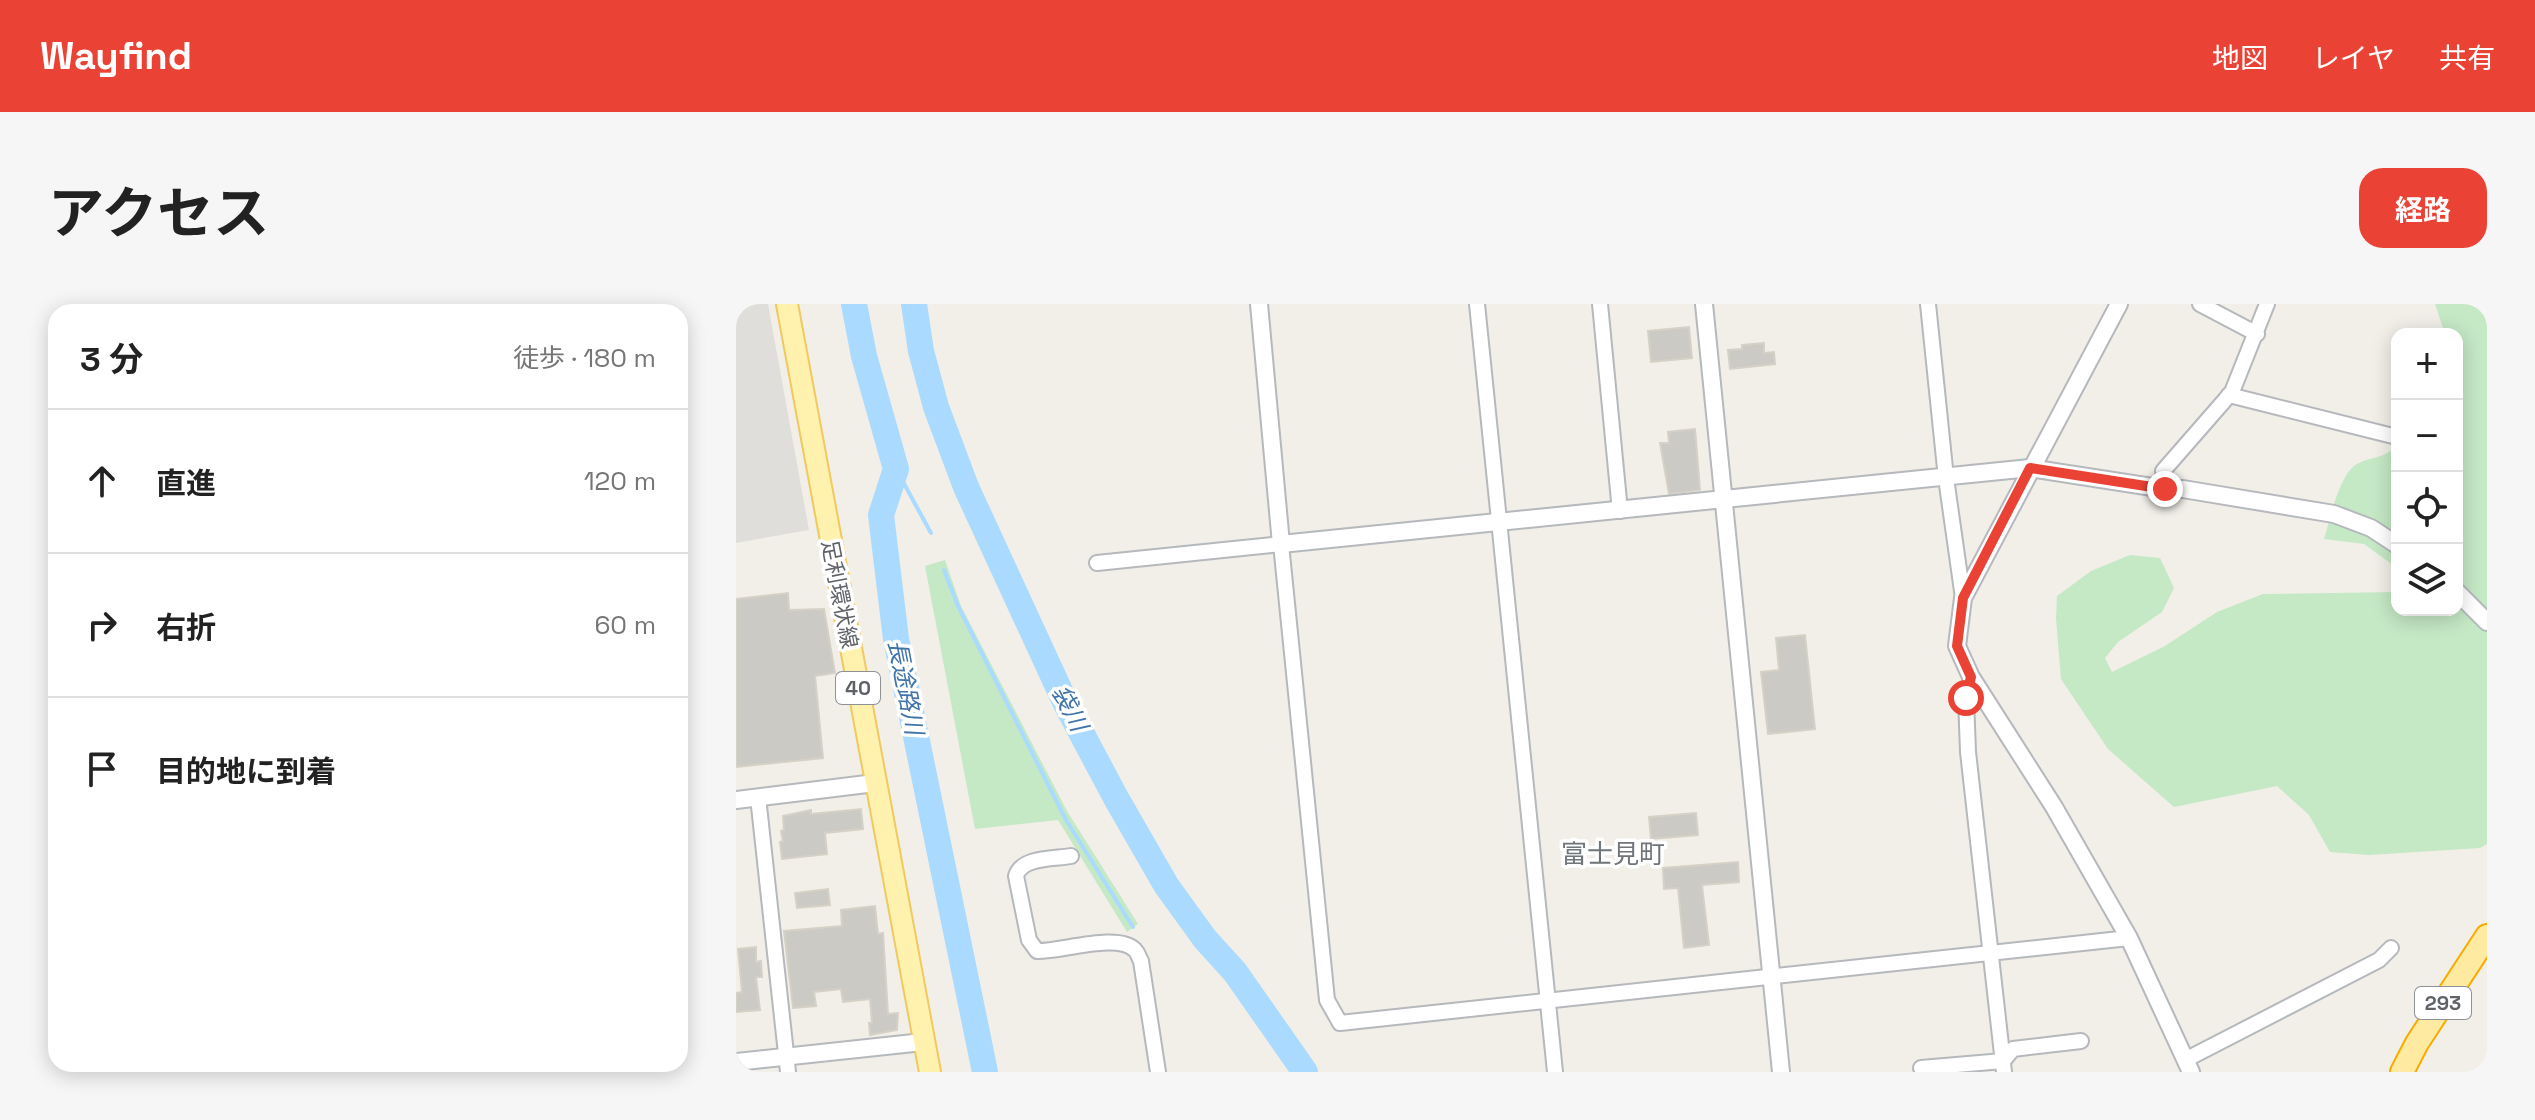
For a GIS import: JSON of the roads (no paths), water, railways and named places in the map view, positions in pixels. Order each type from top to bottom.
[{"type":"highway","name":"293","points":[[2402,1072],[2417,1043],[2487,936]]},
{"type":"main road","name":"足利環状線","points":[[787,304],[930,1072]]},
{"type":"street","points":[[1259,304],[1327,1000],[1340,1023],[2129,938]]},
{"type":"street","points":[[1477,304],[1555,1072]]},
{"type":"street","points":[[1600,304],[1620,511]]},
{"type":"street","points":[[1704,304],[1781,1072]]},
{"type":"street","points":[[1928,304],[1946,478],[1963,598],[1957,646],[1971,677],[2054,807],[2129,938],[2188,1066],[2379,960],[2391,948]]},
{"type":"street","points":[[1963,598],[2119,304]]},
{"type":"street","points":[[2200,304],[2257,334]]},
{"type":"street","points":[[2165,489],[2163,471],[2229,395],[2267,304]]},
{"type":"street","points":[[2229,395],[2391,436]]},
{"type":"street","points":[[1097,563],[2030,468],[2334,514],[2371,528],[2395,544]]},
{"type":"street","points":[[2463,598],[2487,622]]},
{"type":"street","points":[[1971,677],[1966,698],[1968,752],[2003,1066]]},
{"type":"street","points":[[736,800],[875,783]]},
{"type":"street","points":[[758,797],[787,1065]]},
{"type":"street","points":[[1071,856],[1024,864],[1017,870],[1029,940],[1037,951],[1107,942],[1120,942],[1134,949],[1141,961],[1158,1072]]},
{"type":"street","points":[[2003,1066],[2013,1049],[2081,1041]]},
{"type":"street","points":[[736,1062],[787,1065],[923,1042]]},
{"type":"street","points":[[1921,1068],[2003,1066]]},
{"type":"waterway","name":"長途路川","points":[[854,304],[864,356],[896,469],[881,515],[896,639],[985,1072]]},
{"type":"waterway","name":"袋川","points":[[914,304],[921,351],[936,407],[966,487],[1066,704],[1166,885],[1205,939],[1235,972],[1305,1072]]},
{"type":"waterway","points":[[896,469],[931,533]]},
{"type":"waterway","points":[[944,570],[958,606],[1066,820],[1133,927]]},
{"type":"district","name":"富士見町","points":[[1613,854]]}]
